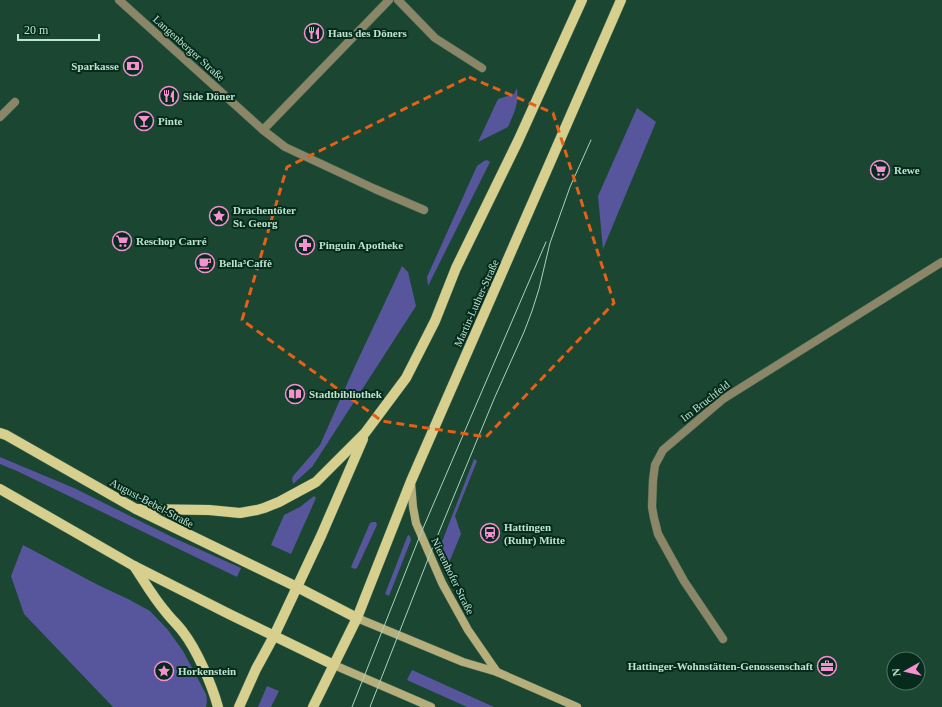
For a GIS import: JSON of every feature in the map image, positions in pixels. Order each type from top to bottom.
[{"type":"main road","points":[[136,509],[240,512],[264,508],[279,502],[316,482],[365,433],[406,378],[435,321],[456,268],[518,141],[582,0]]},
{"type":"main road","name":"Martin-Luther-Straße","points":[[313,707],[357,618],[411,481],[621,0]]},
{"type":"main road","name":"August-Bebel-Straße","points":[[0,433],[136,509],[297,587]]},
{"type":"main road","points":[[239,707],[321,536],[365,433]]},
{"type":"main road","name":"Nierenhofer Straße","points":[[411,481],[416,523],[442,583],[468,630],[497,672]]},
{"type":"main road","points":[[0,489],[134,566],[222,611],[334,665],[431,707]]},
{"type":"main road","points":[[134,566],[153,596],[166,613],[184,632],[197,654],[215,696],[218,707]]},
{"type":"main road","points":[[297,587],[357,618],[463,662],[497,672],[577,707]]},
{"type":"street","name":"Langenberger Straße","points":[[119,0],[263,130]]},
{"type":"street","points":[[389,0],[263,130],[285,147],[424,210]]},
{"type":"street","points":[[398,0],[435,38],[482,68]]},
{"type":"street","points":[[0,117],[15,102]]},
{"type":"street","name":"Im Bruchfeld","points":[[723,639],[684,581],[658,534],[652,507],[652,487],[655,465],[663,450],[723,398],[941,264]]},
{"type":"highlighted area","points":[[469,77],[553,113],[614,303],[486,437],[382,421],[242,320],[287,167]]},
{"type":"shaded area","points":[[517,88],[517,104],[508,127],[478,142],[498,99],[514,94]]},
{"type":"shaded area","points":[[637,108],[656,122],[603,249],[598,196]]},
{"type":"shaded area","points":[[487,160],[490,162],[428,286],[427,277],[477,166]]},
{"type":"shaded area","points":[[402,266],[408,272],[416,306],[312,467],[293,484],[292,478],[294,475],[320,445]]},
{"type":"shaded area","points":[[0,457],[74,488],[174,538],[241,568],[237,577],[0,464]]},
{"type":"shaded area","points":[[474,459],[477,461],[455,516],[461,534],[448,565],[440,547]]},
{"type":"shaded area","points":[[314,496],[316,498],[291,554],[271,545],[284,515],[300,507]]},
{"type":"shaded area","points":[[376,522],[377,525],[357,568],[354,569],[351,567],[370,523]]},
{"type":"shaded area","points":[[408,535],[410,536],[411,540],[389,596],[385,594]]},
{"type":"shaded area","points":[[23,545],[150,611],[168,630],[183,651],[206,694],[206,707],[113,707],[24,614],[11,576]]},
{"type":"shaded area","points":[[412,670],[494,707],[467,707],[407,680]]},
{"type":"shaded area","points":[[267,686],[279,691],[271,707],[258,707]]},
{"type":"tram line","points":[[370,707],[430,554],[494,399],[524,332],[539,289],[550,243],[570,187],[591,140]]},
{"type":"tram line","points":[[352,707],[421,533],[546,242]]},
{"type":"place","name":"Haus des Döners","points":[[314,33]]},
{"type":"place","name":"Sparkasse","points":[[133,66]]},
{"type":"place","name":"Side Döner","points":[[169,96]]},
{"type":"place","name":"Pinte","points":[[144,121]]},
{"type":"place","name":"Rewe","points":[[880,170]]},
{"type":"place","name":"Drachentöter St. Georg","points":[[219,216]]},
{"type":"place","name":"Reschop Carré","points":[[122,241]]},
{"type":"place","name":"Pinguin Apotheke","points":[[305,245]]},
{"type":"place","name":"Bella³Caffè","points":[[205,263]]},
{"type":"place","name":"Stadtbibliothek","points":[[295,394]]},
{"type":"place","name":"Hattingen (Ruhr) Mitte","points":[[490,533]]},
{"type":"place","name":"Hattinger-Wohnstätten-Genossenschaft","points":[[827,666]]},
{"type":"place","name":"Horkenstein","points":[[164,671]]}]
